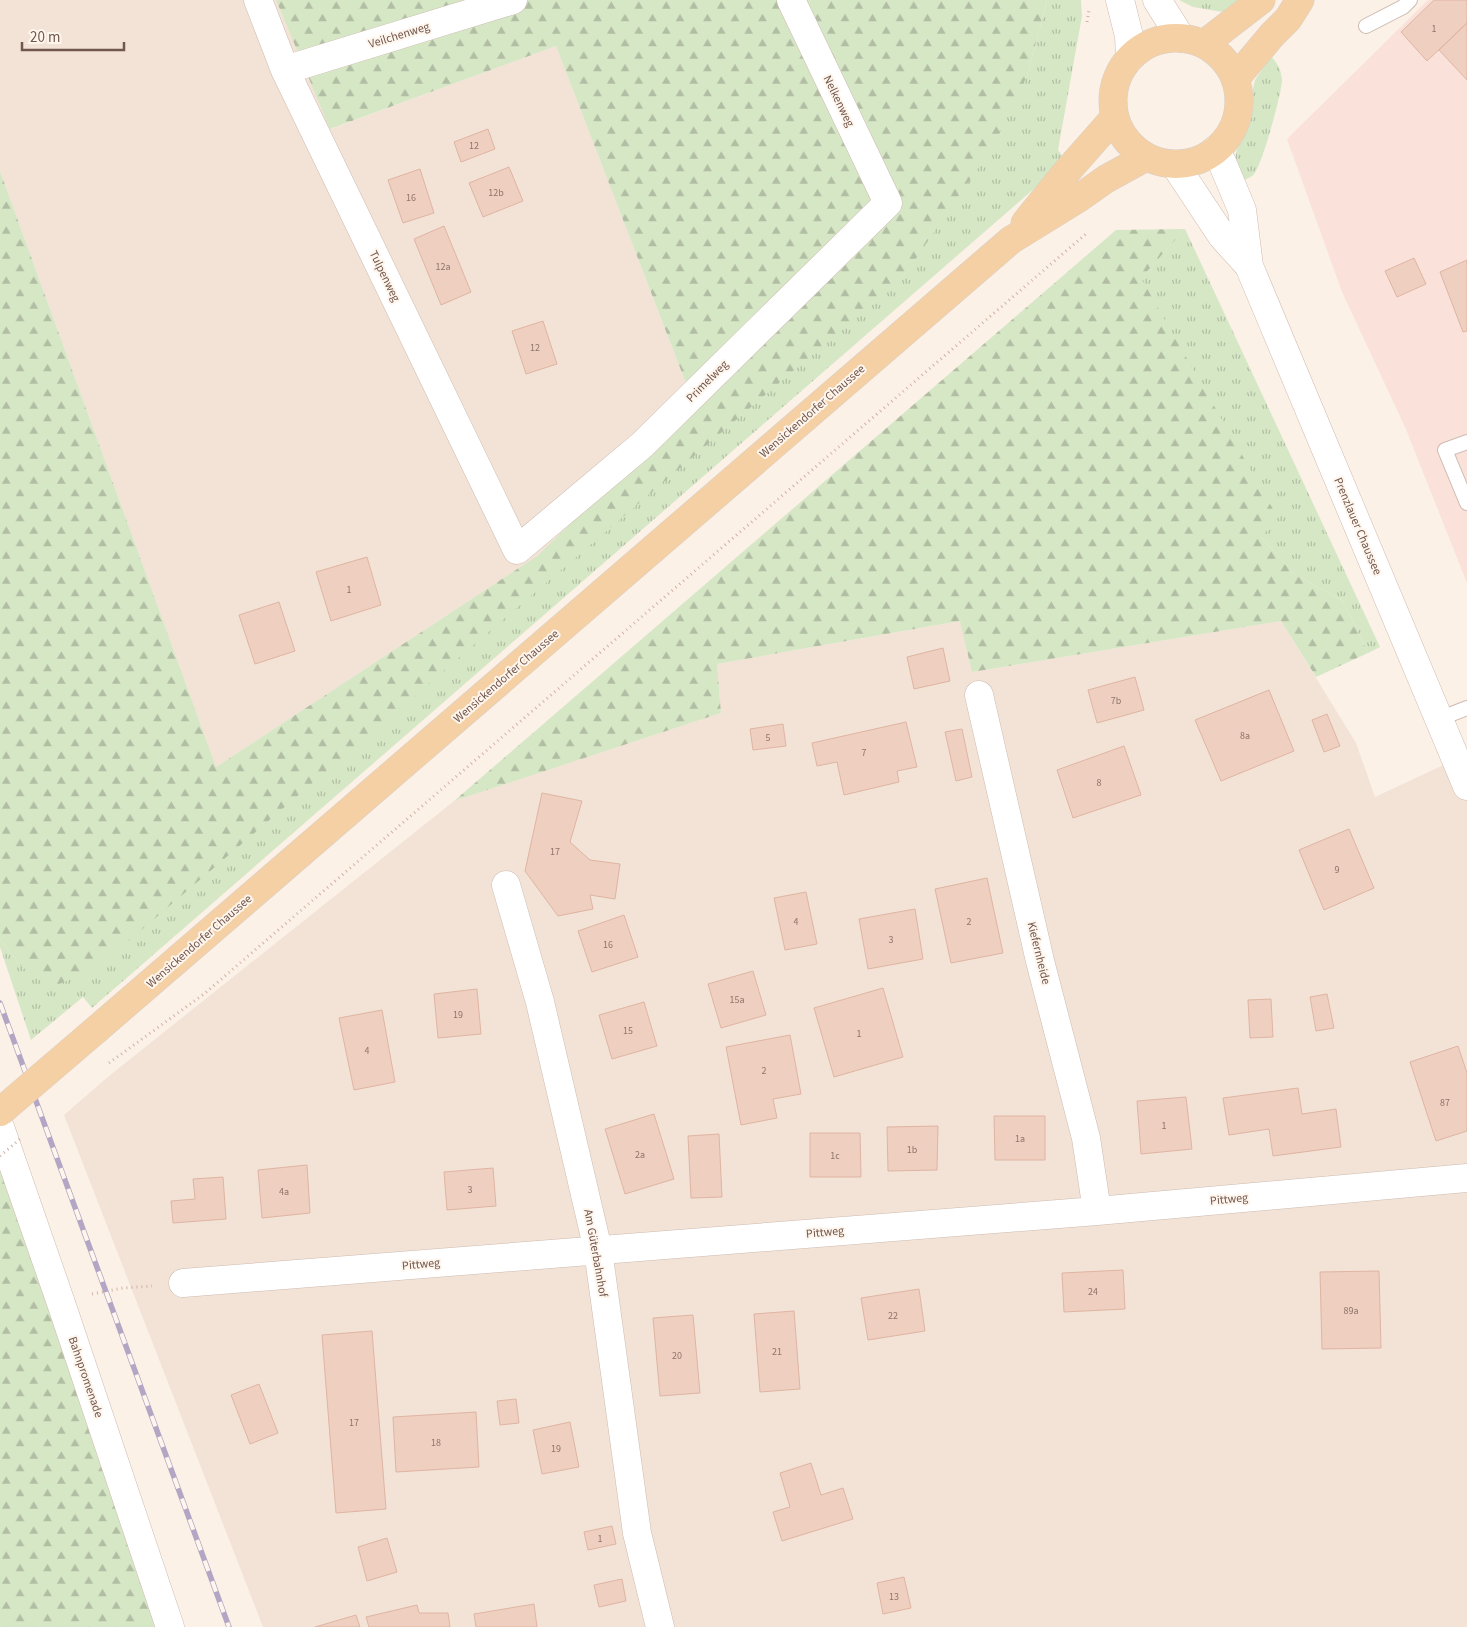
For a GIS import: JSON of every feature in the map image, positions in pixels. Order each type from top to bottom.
[{"type":"main road","points":[[1193,41],[1261,0]]},
{"type":"main road","points":[[1235,79],[1288,19],[1300,0]]},
{"type":"main road","points":[[1162,39],[1193,41],[1218,53],[1228,65],[1235,79],[1239,98],[1237,118],[1228,136],[1215,150],[1203,158],[1175,165],[1160,163],[1146,157],[1132,147],[1122,134],[1114,118],[1112,97],[1118,76],[1130,58],[1145,46],[1162,39]]},
{"type":"main road","name":"Wensickendorfer Chaussee","points":[[1011,240],[1063,176],[1114,118]]},
{"type":"main road","name":"Wensickendorfer Chaussee","points":[[0,1112],[1011,240],[1106,179],[1146,157]]},
{"type":"street","name":"Tulpenweg","points":[[258,0],[285,70],[517,550]]},
{"type":"street","name":"Veilchenweg","points":[[285,70],[513,0]]},
{"type":"street","name":"Nelkenweg","points":[[791,0],[888,203]]},
{"type":"street","points":[[1120,0],[1129,36],[1130,58]]},
{"type":"street","points":[[1157,0],[1193,41]]},
{"type":"street","name":"Prenzlauer Chaussee","points":[[1215,150],[1242,210],[1249,266],[1467,786]]},
{"type":"street","name":"Prenzlauer Chaussee","points":[[1175,165],[1222,236],[1249,266]]},
{"type":"street","name":"Primelweg","points":[[517,550],[642,445],[888,203]]},
{"type":"street","name":"Kiefernheide","points":[[979,695],[1040,961],[1086,1138],[1097,1211]]},
{"type":"street","name":"Am Güterbahnhof","points":[[506,885],[540,1002],[598,1250],[637,1533],[660,1627]]},
{"type":"street","name":"Bahnpromenade","points":[[0,1127],[170,1627]]},
{"type":"street","name":"Pittweg","points":[[183,1283],[1097,1211],[1467,1178]]},
{"type":"lane","points":[[1366,26],[1403,7],[1410,0]]},
{"type":"lane","points":[[1467,442],[1445,450],[1467,503]]},
{"type":"lane","points":[[1439,719],[1467,708]]},
{"type":"path","points":[[104,1067],[204,994],[1094,227]]},
{"type":"path","points":[[61,1303],[86,1295],[123,1288],[183,1283]]},
{"type":"shaded area","points":[[0,0],[276,0],[331,129],[556,46],[694,404],[537,556],[216,767],[0,171]]},
{"type":"shaded area","points":[[1428,0],[1467,0],[1467,583],[1405,427],[1342,292],[1287,139]]},
{"type":"shaded area","points":[[961,621],[972,672],[1281,621],[1356,743],[1375,797],[1467,754],[1467,1627],[263,1627],[64,1115],[109,1076],[454,801],[721,713],[717,664]]},
{"type":"green space","points":[[276,0],[1047,0],[1027,76],[989,152],[904,276],[97,968],[50,988],[21,966],[0,939],[0,171],[216,767],[537,556],[694,404],[556,46],[330,129]]},
{"type":"green space","points":[[1047,0],[1081,0],[1082,16],[1058,150],[1066,161],[92,1008],[83,997],[31,1040],[0,947],[0,939],[21,966],[904,276],[1027,76]]},
{"type":"green space","points":[[1179,0],[1244,0],[1223,12],[1193,7]]},
{"type":"green space","points":[[1271,56],[1279,67],[1282,80],[1275,113],[1258,168],[1251,177],[1237,183],[1236,152],[1251,118],[1252,93],[1255,80]]},
{"type":"green space","points":[[1185,229],[1380,647],[1368,653],[1343,601],[1294,574],[1261,537],[1140,278]]},
{"type":"green space","points":[[1185,229],[1141,278],[1278,518],[1261,537],[1294,574],[1343,601],[1368,653],[1316,677],[1281,621],[972,672],[960,621],[717,664],[721,713],[454,801],[1116,230]]},
{"type":"green space","points":[[5,1165],[160,1627],[0,1627],[0,1170]]},
{"type":"building","points":[[1434,0],[1467,0],[1467,23],[1427,61],[1401,32]]},
{"type":"building","points":[[1467,23],[1467,80],[1439,50]]},
{"type":"building","points":[[488,129],[495,149],[461,162],[454,142]]},
{"type":"building","points":[[509,167],[523,201],[483,217],[469,183]]},
{"type":"building","points":[[420,169],[434,213],[403,223],[388,180]]},
{"type":"building","points":[[444,226],[471,292],[441,305],[414,239]]},
{"type":"building","points":[[1414,258],[1426,284],[1397,297],[1385,271]]},
{"type":"building","points":[[1467,260],[1467,331],[1463,332],[1440,272]]},
{"type":"building","points":[[543,321],[557,364],[526,374],[512,331]]},
{"type":"building","points":[[367,557],[381,605],[331,621],[316,572]]},
{"type":"building","points":[[279,602],[295,651],[255,664],[239,615]]},
{"type":"building","points":[[943,648],[950,681],[914,689],[907,657]]},
{"type":"building","points":[[1135,677],[1144,710],[1097,723],[1088,690]]},
{"type":"building","points":[[1269,690],[1294,751],[1221,781],[1195,720]]},
{"type":"building","points":[[1327,714],[1340,746],[1324,752],[1312,720]]},
{"type":"building","points":[[906,722],[917,767],[897,771],[899,782],[844,795],[837,762],[817,766],[812,743]]},
{"type":"building","points":[[783,724],[786,746],[753,750],[750,729]]},
{"type":"building","points":[[962,729],[972,777],[956,781],[945,732]]},
{"type":"building","points":[[1124,746],[1141,795],[1073,818],[1057,770]]},
{"type":"building","points":[[542,793],[582,801],[570,842],[590,860],[620,864],[615,899],[590,895],[593,909],[558,916],[525,871]]},
{"type":"building","points":[[1349,829],[1374,888],[1324,910],[1299,850]]},
{"type":"building","points":[[987,878],[1003,953],[951,963],[935,889]]},
{"type":"building","points":[[806,892],[817,944],[785,950],[774,898]]},
{"type":"building","points":[[915,909],[923,959],[868,969],[859,919]]},
{"type":"building","points":[[624,915],[638,957],[592,972],[578,931]]},
{"type":"building","points":[[753,971],[766,1015],[721,1028],[708,984]]},
{"type":"building","points":[[883,988],[903,1057],[834,1077],[814,1008]]},
{"type":"building","points":[[477,989],[481,1034],[438,1038],[434,994]]},
{"type":"building","points":[[1327,994],[1334,1028],[1316,1031],[1310,997]]},
{"type":"building","points":[[1271,999],[1273,1037],[1250,1038],[1248,1000]]},
{"type":"building","points":[[644,1002],[657,1046],[612,1059],[599,1015]]},
{"type":"building","points":[[382,1010],[395,1082],[354,1090],[339,1018]]},
{"type":"building","points":[[790,1035],[801,1094],[773,1099],[777,1118],[741,1125],[726,1047]]},
{"type":"building","points":[[1458,1046],[1467,1073],[1467,1131],[1436,1141],[1410,1062]]},
{"type":"building","points":[[1298,1088],[1302,1114],[1336,1109],[1341,1147],[1273,1156],[1269,1129],[1229,1135],[1223,1098]]},
{"type":"building","points":[[1186,1097],[1192,1149],[1141,1154],[1137,1101]]},
{"type":"building","points":[[654,1114],[674,1179],[625,1194],[605,1129]]},
{"type":"building","points":[[994,1116],[1045,1116],[1045,1160],[995,1160]]},
{"type":"building","points":[[938,1126],[937,1170],[888,1171],[887,1127]]},
{"type":"building","points":[[810,1133],[860,1133],[861,1177],[810,1177]]},
{"type":"building","points":[[719,1134],[722,1197],[691,1198],[688,1136]]},
{"type":"building","points":[[307,1165],[310,1213],[262,1218],[258,1170]]},
{"type":"building","points":[[493,1168],[496,1206],[447,1210],[444,1172]]},
{"type":"building","points":[[223,1177],[226,1219],[173,1223],[171,1201],[195,1199],[193,1179]]},
{"type":"building","points":[[1123,1270],[1125,1309],[1064,1312],[1062,1273]]},
{"type":"building","points":[[1379,1271],[1381,1348],[1322,1349],[1320,1272]]},
{"type":"building","points":[[919,1289],[925,1331],[868,1340],[861,1298]]},
{"type":"building","points":[[794,1311],[800,1389],[760,1392],[754,1314]]},
{"type":"building","points":[[693,1315],[700,1393],[660,1396],[653,1318]]},
{"type":"building","points":[[372,1331],[386,1509],[336,1513],[322,1335]]},
{"type":"building","points":[[259,1384],[278,1433],[250,1444],[231,1395]]},
{"type":"building","points":[[516,1399],[519,1423],[500,1425],[497,1401]]},
{"type":"building","points":[[476,1412],[479,1467],[396,1472],[393,1417]]},
{"type":"building","points":[[570,1422],[579,1467],[542,1474],[533,1430]]},
{"type":"building","points":[[811,1463],[821,1495],[843,1488],[853,1519],[782,1541],[773,1512],[790,1507],[780,1473]]},
{"type":"building","points":[[612,1526],[616,1544],[588,1550],[584,1532]]},
{"type":"building","points":[[387,1538],[397,1572],[367,1581],[358,1547]]},
{"type":"building","points":[[904,1577],[911,1608],[883,1614],[877,1583]]},
{"type":"building","points":[[622,1579],[626,1601],[599,1607],[594,1585]]},
{"type":"building","points":[[534,1604],[537,1627],[476,1627],[474,1614]]},
{"type":"building","points":[[417,1605],[419,1613],[448,1613],[450,1627],[369,1627],[366,1617]]},
{"type":"building","points":[[356,1615],[360,1627],[315,1627]]},
{"type":"railway","points":[[0,1003],[229,1627]]}]
